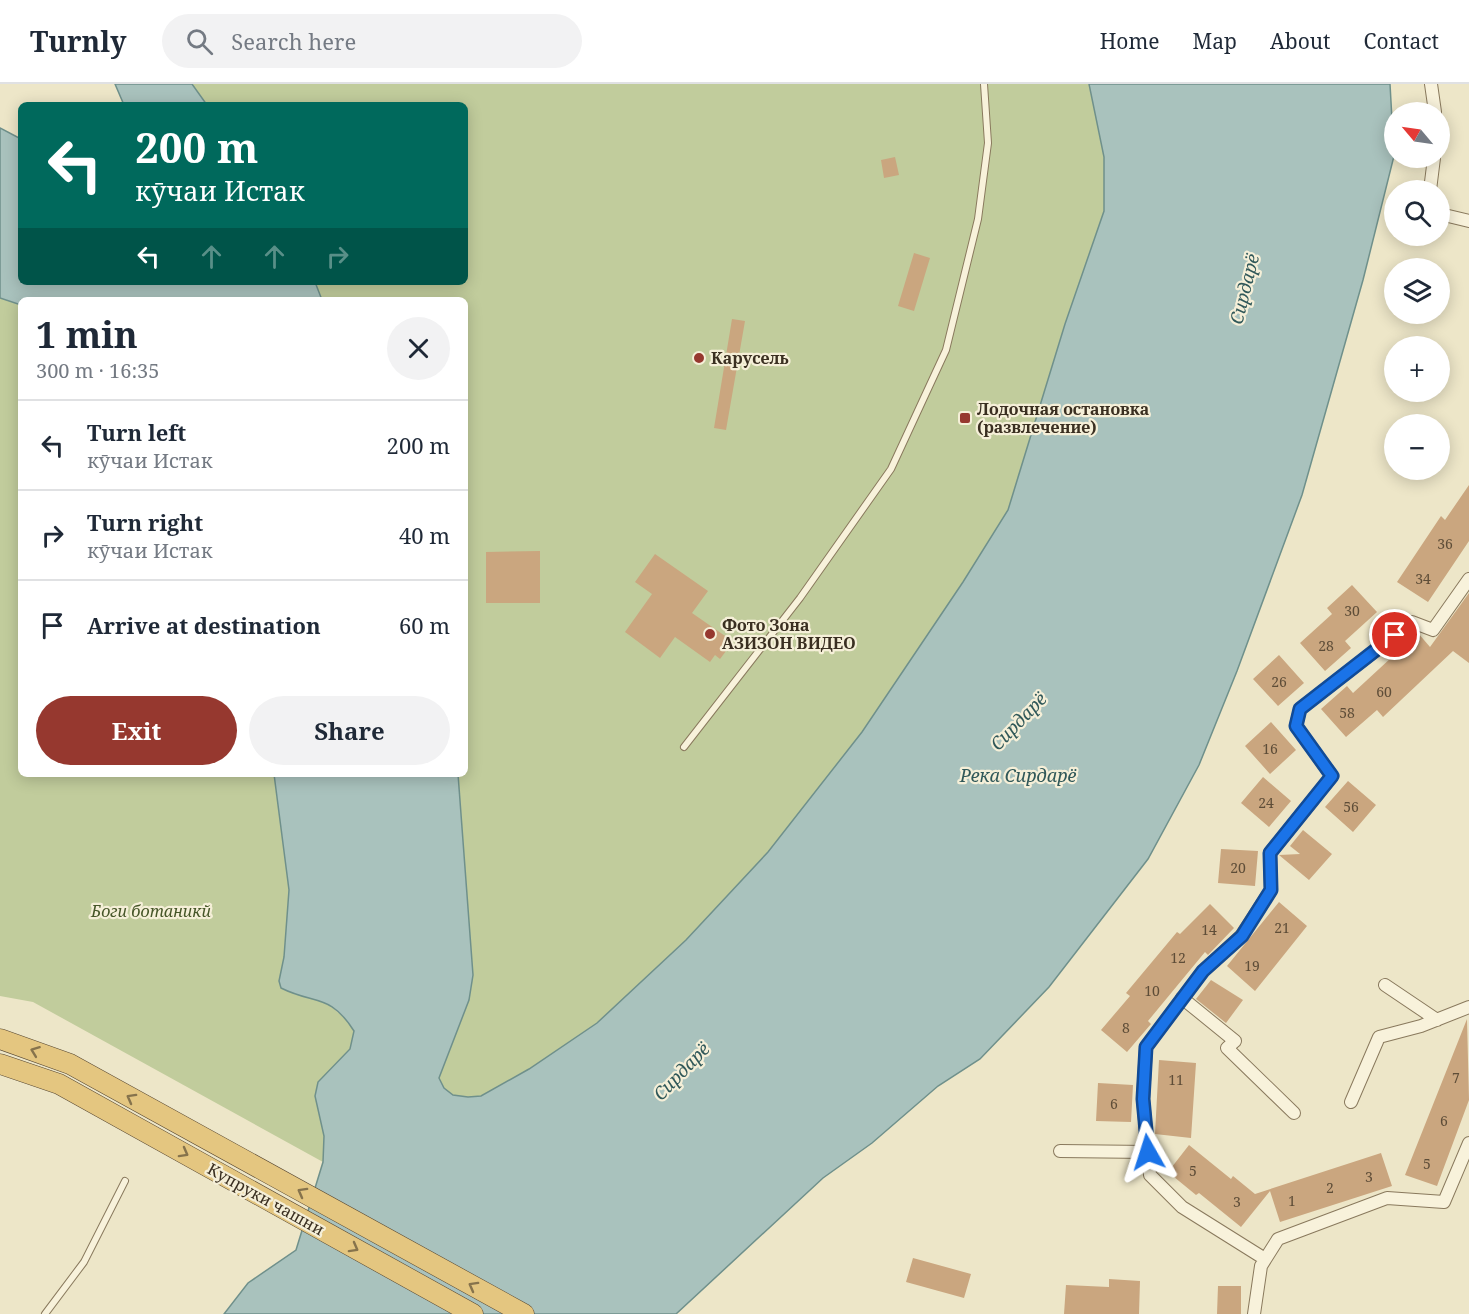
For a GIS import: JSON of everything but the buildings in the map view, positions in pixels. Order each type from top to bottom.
[{"type":"highway","points":[[0,1039],[70,1064],[524,1314]]},
{"type":"highway","name":"Купруки чашни","points":[[0,1064],[59,1084],[473,1314]]},
{"type":"street","points":[[1431,84],[1434,102]]},
{"type":"street","points":[[1450,216],[1469,221]]},
{"type":"street","points":[[1265,1259],[1182,1207],[1150,1175],[1143,1099],[1146,1047],[1203,971],[1242,936],[1271,890],[1270,853],[1332,776],[1296,726],[1300,709],[1412,622],[1433,630],[1469,579]]},
{"type":"street","points":[[1385,985],[1437,1020]]},
{"type":"street","points":[[1182,998],[1235,1041],[1227,1048],[1294,1113]]},
{"type":"street","points":[[1351,1102],[1378,1037],[1437,1020],[1469,1007]]},
{"type":"street","points":[[1254,1314],[1260,1266],[1278,1239],[1388,1197],[1444,1202],[1469,1143]]},
{"type":"street","points":[[1060,1151],[1148,1152]]},
{"type":"lane","points":[[684,747],[800,598],[891,469],[945,350],[978,219],[988,143],[984,84]]},
{"type":"lane","points":[[45,1314],[84,1262],[125,1181]]},
{"type":"green space","points":[[192,84],[1089,84],[1104,157],[1104,211],[1065,324],[1008,510],[963,582],[862,732],[768,852],[686,940],[597,1023],[529,1069],[481,1096],[453,1095],[444,1088],[439,1078],[469,1000],[473,975],[458,777],[468,777],[468,297],[321,297],[316,285],[468,285],[468,102],[205,102]]},
{"type":"green space","name":"Боги ботаникй","points":[[0,298],[18,304],[18,777],[274,777],[289,890],[284,957],[279,981],[294,994],[323,1000],[347,1020],[354,1031],[350,1049],[318,1082],[315,1096],[324,1136],[323,1162],[33,1002],[0,996]]},
{"type":"water","points":[[115,84],[192,84],[205,102],[123,102]]},
{"type":"water","name":"Река Сирдарё","points":[[1089,84],[1390,84],[1391,102],[1384,102],[1384,168],[1391,168],[1388,180],[1384,180],[1384,196],[1363,280],[1302,495],[1237,671],[1199,765],[1148,859],[1049,987],[980,1059],[938,1086],[872,1143],[823,1178],[676,1314],[224,1314],[248,1283],[296,1250],[323,1162],[324,1136],[315,1096],[318,1082],[350,1049],[354,1031],[345,1019],[329,1005],[281,988],[279,981],[284,957],[289,890],[274,777],[458,777],[473,975],[469,1000],[439,1078],[444,1088],[453,1095],[481,1096],[529,1069],[597,1023],[686,940],[768,852],[862,732],[963,582],[1008,510],[1065,324],[1104,211],[1104,157]]},
{"type":"water","points":[[0,128],[18,137],[18,285],[316,285],[321,297],[18,297],[18,304],[0,298]]},
{"type":"place","name":"Карусель","points":[[699,358]]},
{"type":"place","name":"Лодочная остановка (развлечение)","points":[[965,418]]},
{"type":"place","name":"Фото Зона АЗИЗОН ВИДЕО","points":[[710,634]]},
{"type":"route","points":[[1148,1152],[1143,1099],[1146,1047],[1203,971],[1242,936],[1271,890],[1270,853],[1332,776],[1296,726],[1300,709],[1395,635]]},
{"type":"water label","name":"Сирдарё","points":[[1244,289]]},
{"type":"water label","name":"Сирдарё","points":[[1018,721]]},
{"type":"water label","name":"Сирдарё","points":[[681,1071]]}]
